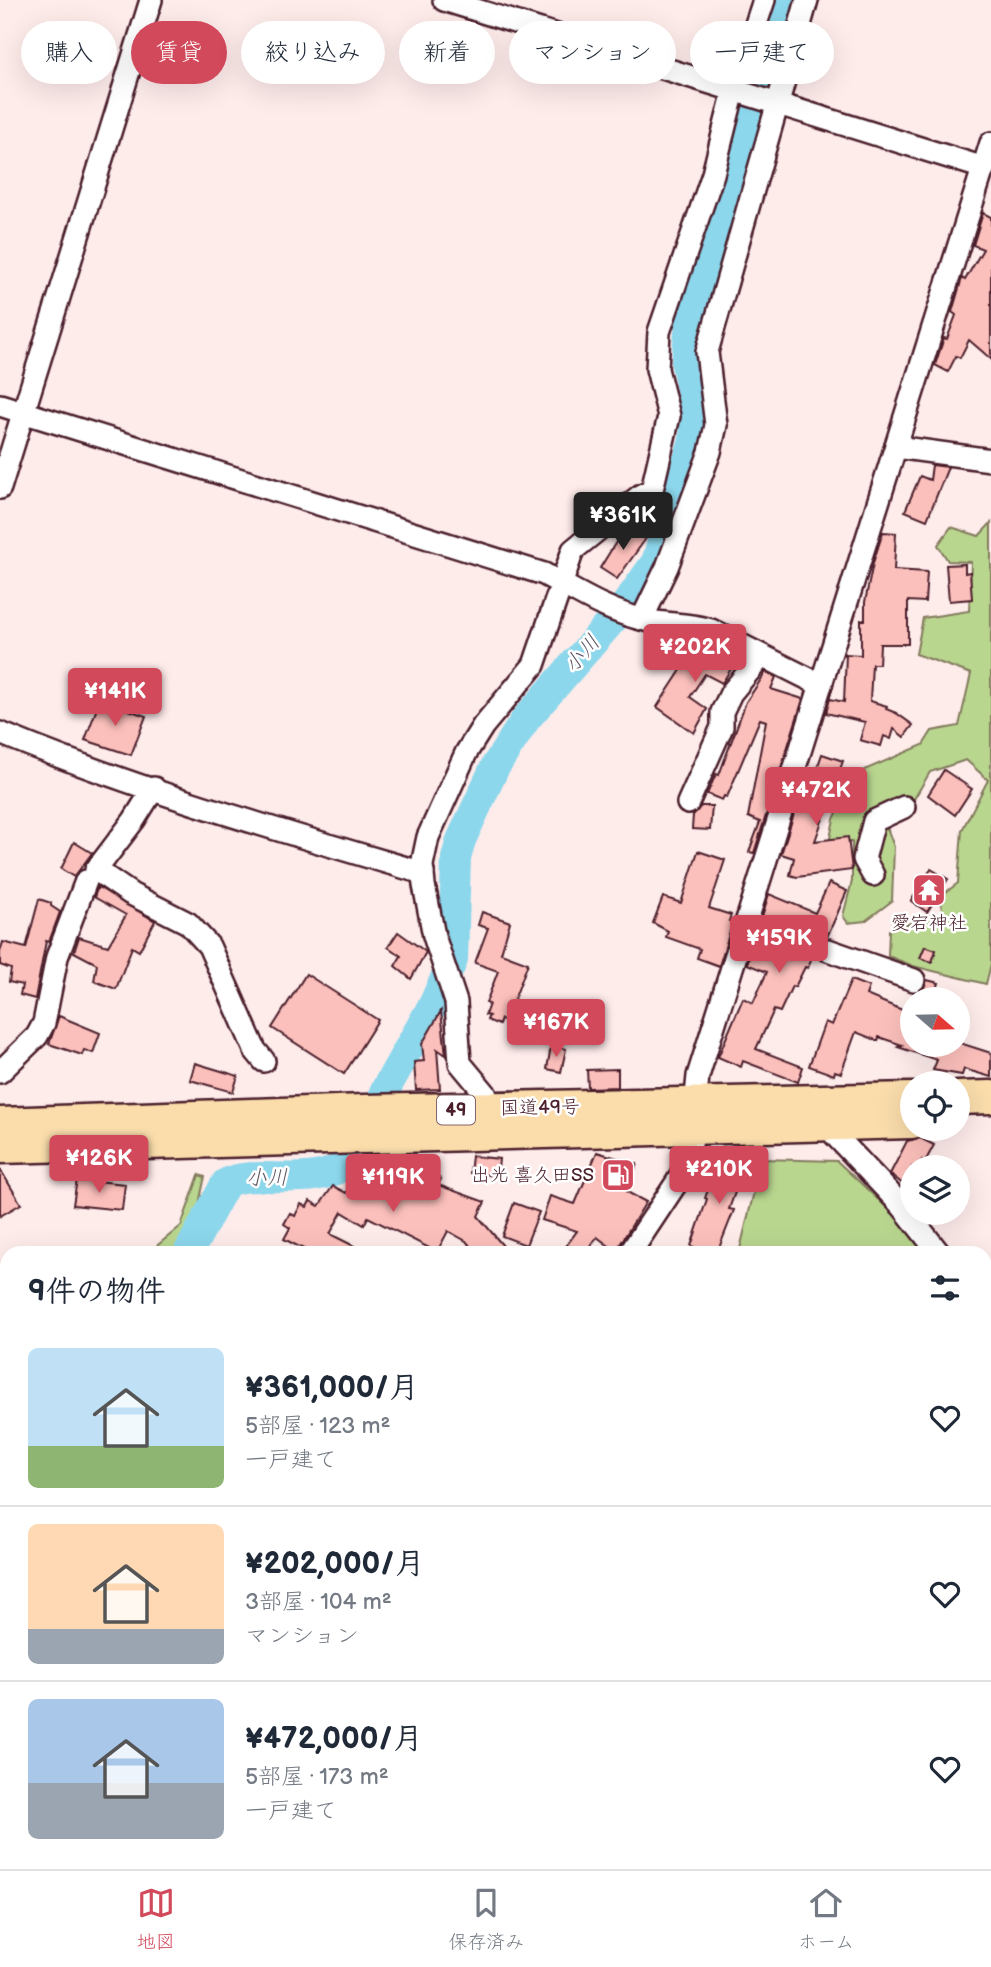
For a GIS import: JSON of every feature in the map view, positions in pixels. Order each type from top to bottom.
[{"type":"highway","points":[[970,1098],[991,1097]]},
{"type":"highway","name":"国道49号","points":[[0,1147],[364,1135],[694,1117],[900,1100]]},
{"type":"highway","name":"国道49号","points":[[0,1124],[364,1111],[492,1110],[831,1125],[900,1122]]},
{"type":"highway","points":[[970,1120],[991,1119]]},
{"type":"street","points":[[0,488],[150,0]]},
{"type":"street","points":[[444,0],[776,103],[987,157],[698,1076],[690,1155],[679,1179],[639,1246]]},
{"type":"street","points":[[492,1110],[485,1093],[460,1063],[456,1002],[434,936],[423,873],[428,837],[466,753],[483,726],[534,665],[573,550],[640,495],[652,490],[669,416],[657,369],[659,332],[713,174],[734,90],[764,0]]},
{"type":"street","points":[[626,613],[667,567],[710,452],[716,425],[707,352],[727,290],[733,254],[807,0]]},
{"type":"street","points":[[0,405],[544,574],[586,599],[626,613],[711,630],[821,685]]},
{"type":"street","points":[[896,447],[991,460]]},
{"type":"street","points":[[688,803],[722,727],[722,712],[732,693],[761,657]]},
{"type":"street","points":[[0,733],[65,760],[264,826],[423,873]]},
{"type":"street","points":[[154,788],[134,820],[96,870],[131,894],[188,923],[209,946],[256,1050],[264,1061]]},
{"type":"street","points":[[873,875],[864,859],[874,821],[904,807]]},
{"type":"street","points":[[0,1072],[37,1036],[44,1023],[57,957],[86,881]]},
{"type":"street","points":[[828,950],[914,980]]},
{"type":"street","points":[[831,1125],[835,1135],[901,1206],[933,1246]]},
{"type":"green space","points":[[991,523],[991,964],[986,984],[913,966],[888,956],[889,930],[942,913],[941,896],[958,883],[962,830],[988,780],[966,760],[930,772],[910,806],[885,822],[894,847],[892,901],[865,921],[848,923],[843,916],[852,881],[852,842],[829,843],[834,819],[855,774],[923,745],[932,731],[959,726],[971,674],[916,654],[923,618],[969,611],[971,562],[948,561],[938,545],[951,527],[979,536]]},
{"type":"green space","points":[[762,1159],[837,1161],[900,1220],[900,1225],[904,1225],[920,1246],[741,1246]]},
{"type":"green space","points":[[199,1175],[205,1177],[191,1236],[186,1246],[157,1246],[181,1226]]},
{"type":"building","points":[[983,213],[991,217],[991,359],[969,340],[960,358],[956,356],[948,372],[935,365],[944,338],[947,339],[956,315],[952,312],[962,278],[965,280],[983,249],[973,245]]},
{"type":"building","points":[[932,465],[948,467],[927,520],[905,511],[920,476],[930,480]]},
{"type":"building","points":[[633,524],[647,537],[617,579],[600,568],[616,542]]},
{"type":"building","points":[[883,532],[896,533],[894,570],[927,572],[925,602],[908,601],[908,644],[880,644],[879,664],[872,664],[870,701],[887,706],[886,709],[913,725],[904,737],[894,729],[891,739],[884,736],[881,746],[860,740],[865,722],[826,713],[830,699],[844,702],[846,654],[861,655],[861,620],[865,620],[865,602]]},
{"type":"building","points":[[965,564],[965,573],[970,572],[972,599],[949,601],[946,565]]},
{"type":"building","points":[[700,641],[738,658],[722,683],[705,674],[690,697],[707,709],[694,733],[657,707]]},
{"type":"building","points":[[766,672],[776,677],[771,689],[803,699],[754,853],[749,852],[760,822],[748,817],[766,721],[760,719],[727,797],[724,796],[722,800],[707,794],[716,774],[719,775],[746,702]]},
{"type":"building","points":[[100,700],[146,716],[131,755],[85,740]]},
{"type":"building","points":[[822,754],[843,761],[815,841],[848,837],[852,870],[797,877],[790,875],[794,858],[781,854],[804,783],[811,786]]},
{"type":"building","points":[[944,770],[972,789],[955,815],[928,795]]},
{"type":"building","points":[[701,806],[712,806],[710,830],[692,829],[693,815]]},
{"type":"building","points":[[74,842],[92,853],[74,877],[61,869]]},
{"type":"building","points":[[698,851],[725,860],[709,908],[731,915],[729,921],[733,922],[719,966],[697,958],[700,949],[666,937],[668,931],[653,923],[663,897],[681,903]]},
{"type":"building","name":"愛宕神社","points":[[931,869],[948,879],[927,912],[911,901]]},
{"type":"building","points":[[829,883],[847,891],[835,919],[827,937],[816,945],[808,968],[805,967],[795,987],[792,986],[780,1012],[774,1010],[756,1049],[803,1067],[798,1082],[743,1061],[741,1067],[718,1057],[743,998],[753,1003],[767,972],[747,964],[769,894],[815,913]]},
{"type":"building","points":[[98,887],[155,921],[139,951],[132,947],[116,989],[94,981],[97,964],[74,952],[79,937],[108,946],[126,915],[94,897]]},
{"type":"building","points":[[39,899],[51,903],[51,906],[60,912],[49,942],[46,941],[35,999],[20,995],[22,985],[9,982],[11,969],[0,965],[0,952],[3,942],[26,948]]},
{"type":"building","points":[[482,912],[510,922],[501,953],[528,963],[506,1021],[501,1019],[499,1025],[487,1020],[489,1016],[485,1015],[489,1004],[486,1003],[498,971],[475,963],[488,928],[478,925]]},
{"type":"building","points":[[398,932],[426,952],[411,979],[395,966],[401,956],[388,947]]},
{"type":"building","points":[[925,946],[936,950],[932,962],[920,958]]},
{"type":"building","points":[[306,974],[378,1020],[344,1074],[272,1028]]},
{"type":"building","points":[[851,980],[869,987],[866,995],[900,1009],[900,1044],[879,1037],[878,1041],[856,1032],[841,1073],[835,1071],[834,1075],[809,1066],[825,1022],[832,1025]]},
{"type":"building","points":[[927,980],[939,983],[938,987],[924,987]]},
{"type":"building","points":[[441,1011],[446,1055],[437,1049],[440,1089],[416,1090],[414,1062],[424,1061],[422,1044]]},
{"type":"building","points":[[59,1016],[100,1033],[93,1053],[84,1050],[82,1055],[49,1044]]},
{"type":"building","points":[[551,1046],[566,1049],[561,1072],[547,1069]]},
{"type":"building","points":[[970,1046],[991,1053],[991,1077],[964,1069],[933,1070],[937,1060],[928,1057],[970,1057]]},
{"type":"building","points":[[195,1063],[238,1076],[233,1092],[190,1080]]},
{"type":"building","points":[[618,1069],[618,1087],[588,1088],[587,1070]]},
{"type":"building","points":[[907,1141],[926,1141],[934,1145],[929,1155],[900,1155],[900,1182],[890,1174]]},
{"type":"building","points":[[597,1152],[637,1164],[627,1192],[646,1202],[619,1246],[609,1246],[597,1237],[591,1246],[566,1246],[577,1231],[542,1220],[550,1196],[575,1204]]},
{"type":"building","points":[[729,1152],[747,1159],[729,1209],[734,1210],[720,1246],[691,1246],[717,1166],[722,1168]]},
{"type":"building","points":[[472,1156],[499,1159],[497,1176],[470,1173]]},
{"type":"building","points":[[363,1160],[412,1185],[420,1169],[441,1179],[438,1185],[485,1202],[478,1216],[503,1246],[470,1246],[448,1231],[440,1246],[425,1246],[368,1217],[364,1225],[342,1212],[330,1234],[354,1246],[298,1246],[284,1239],[290,1228],[284,1224],[290,1213],[295,1216],[301,1204],[307,1207],[310,1201],[319,1206],[333,1186],[346,1193]]},
{"type":"building","points":[[0,1169],[21,1204],[0,1216]]},
{"type":"building","points":[[77,1179],[125,1184],[122,1210],[73,1205]]},
{"type":"building","points":[[514,1203],[539,1212],[526,1245],[502,1236]]},
{"type":"waterway","name":"小川","points":[[384,1092],[434,1003],[453,960],[456,858],[461,840],[495,767],[526,719],[627,603],[656,562],[694,440],[696,413],[686,364],[691,313],[789,0]]},
{"type":"waterway","name":"小川","points":[[192,1246],[226,1183],[251,1177],[316,1176],[345,1165]]},
{"type":"place","name":"愛宕神社","points":[[929,890]]},
{"type":"place","name":"出光 喜久田SS","points":[[618,1175]]}]
